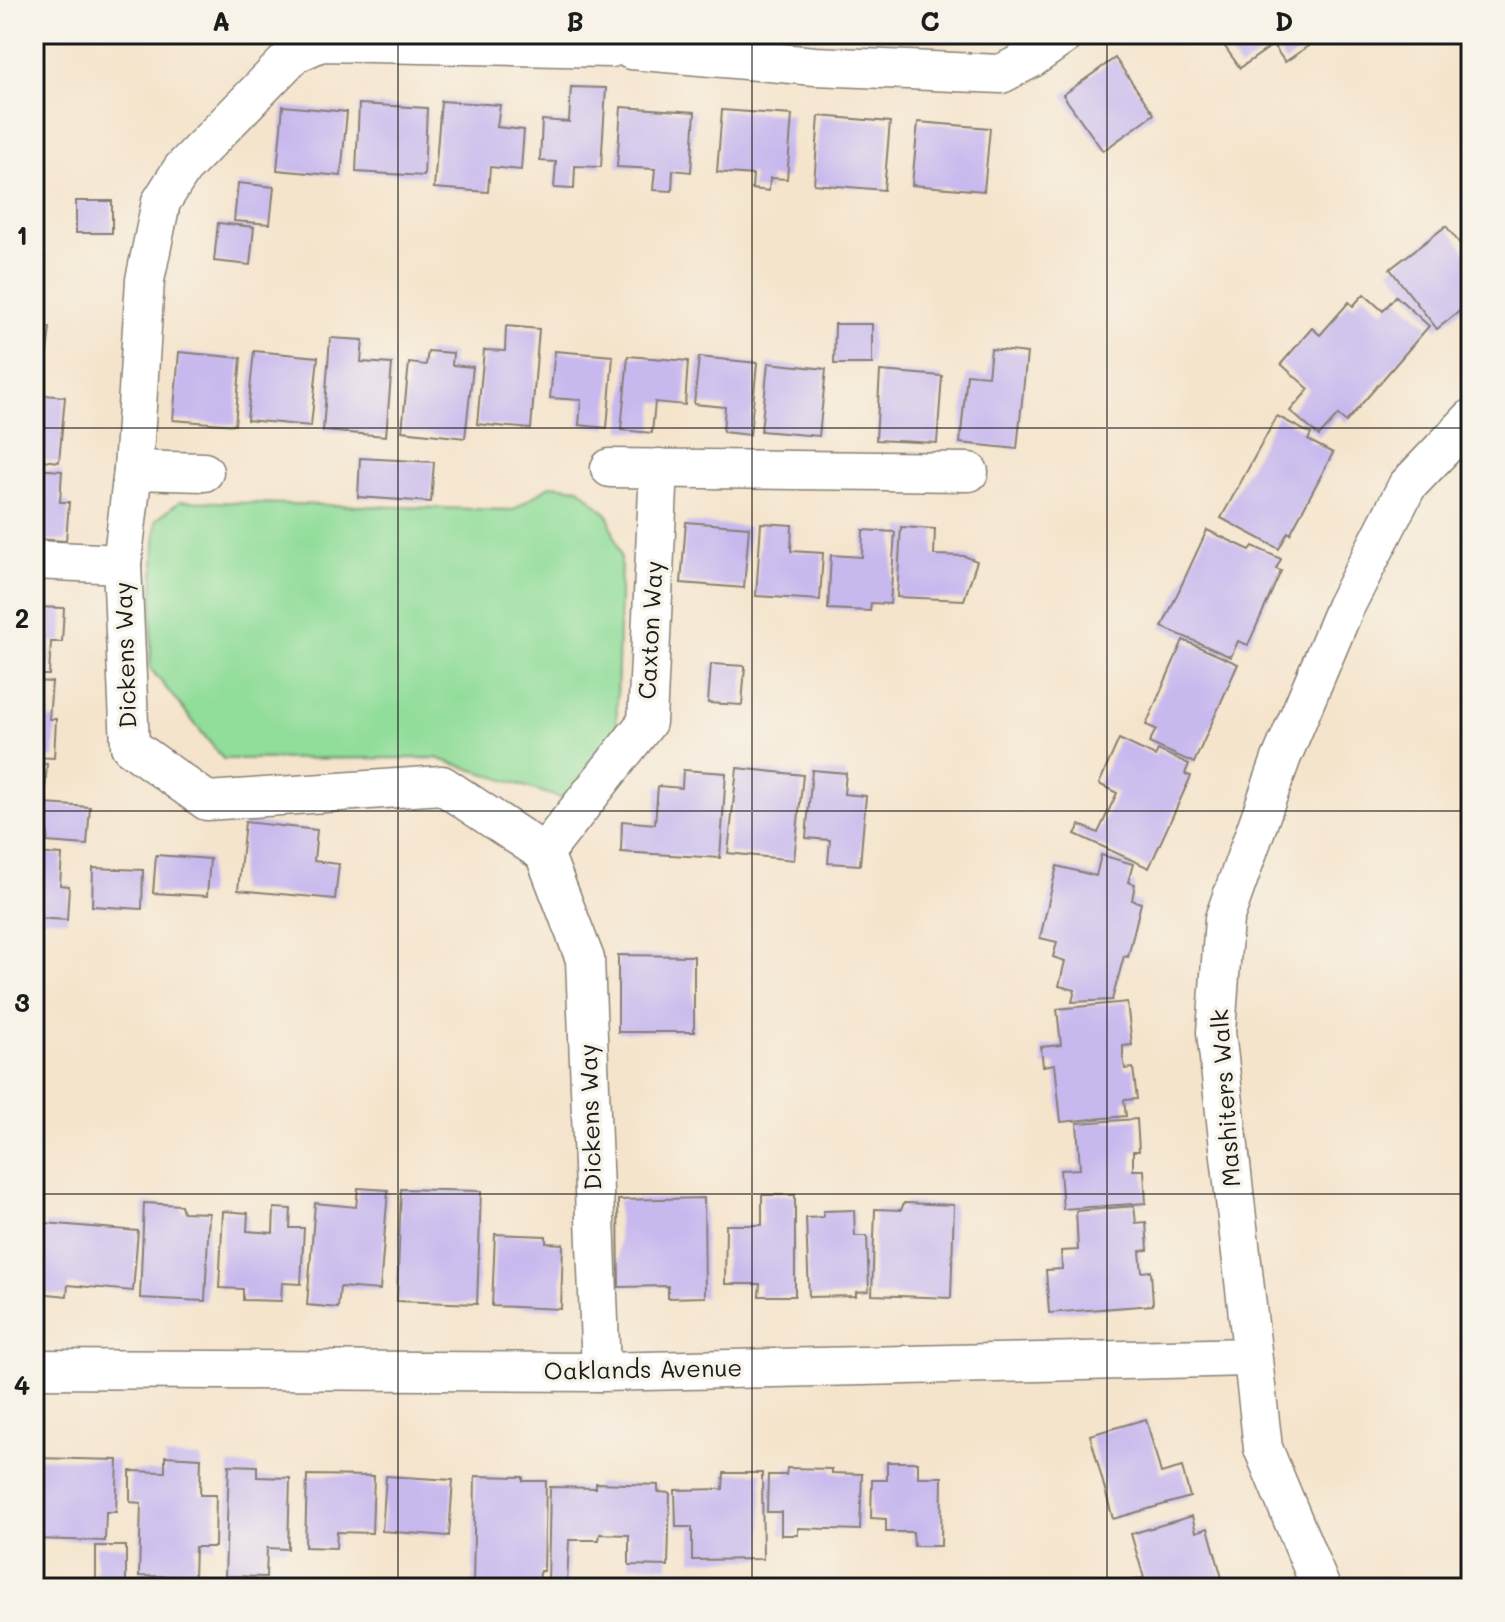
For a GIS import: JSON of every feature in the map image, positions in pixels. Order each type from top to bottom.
[{"type":"street","name":"Dickens Way","points":[[601,1372],[585,959],[544,853],[442,785],[207,801],[130,746],[122,564],[133,470],[145,280],[161,202],[182,169],[294,54],[321,42],[816,50],[1001,74],[1032,58],[1066,34]]},
{"type":"street","name":"Mashiters Walk","points":[[1321,1588],[1263,1448],[1216,1032],[1224,919],[1281,759],[1345,607],[1407,486],[1471,419]]},
{"type":"street","points":[[610,468],[969,472]]},
{"type":"street","name":"Caxton Way","points":[[544,853],[647,722],[659,468]]},
{"type":"street","points":[[133,470],[204,472]]},
{"type":"street","points":[[34,560],[122,564]]},
{"type":"street","name":"Oaklands Avenue","points":[[34,1369],[601,1372],[1251,1357]]},
{"type":"green space","points":[[551,485],[579,488],[608,515],[621,558],[616,736],[564,799],[436,758],[223,759],[150,668],[156,520],[180,501],[513,510]]},
{"type":"building","points":[[1216,34],[1317,34],[1320,38],[1285,62],[1273,45],[1240,68]]},
{"type":"building","points":[[1115,58],[1154,114],[1103,151],[1063,95]]},
{"type":"building","points":[[571,87],[606,88],[601,167],[575,166],[574,189],[554,188],[556,162],[540,161],[542,120],[569,122]]},
{"type":"building","points":[[441,101],[500,105],[497,127],[524,130],[521,170],[490,167],[488,192],[434,188]]},
{"type":"building","points":[[359,104],[427,108],[424,176],[356,172]]},
{"type":"building","points":[[283,106],[347,112],[341,176],[277,170]]},
{"type":"building","points":[[621,107],[695,112],[691,172],[673,170],[672,191],[653,190],[655,169],[617,167]]},
{"type":"building","points":[[722,110],[792,115],[787,179],[770,178],[769,191],[752,189],[753,175],[717,172]]},
{"type":"building","points":[[819,116],[890,122],[884,190],[814,184]]},
{"type":"building","points":[[918,122],[990,128],[984,191],[912,185]]},
{"type":"building","points":[[238,183],[274,187],[270,224],[234,221]]},
{"type":"building","points":[[76,201],[112,201],[112,233],[76,233]]},
{"type":"building","points":[[218,223],[254,227],[250,265],[214,261]]},
{"type":"building","points":[[1446,226],[1471,258],[1471,302],[1437,329],[1390,269]]},
{"type":"building","points":[[34,256],[45,257],[38,318],[34,318]]},
{"type":"building","points":[[1364,294],[1383,311],[1396,296],[1429,326],[1346,422],[1338,415],[1319,436],[1290,411],[1309,389],[1281,364],[1312,328],[1320,335],[1349,302],[1353,306]]},
{"type":"building","points":[[835,324],[872,324],[872,364],[834,364]]},
{"type":"building","points":[[34,325],[50,327],[43,386],[34,385]]},
{"type":"building","points":[[506,326],[539,329],[531,429],[477,424],[484,350],[505,351]]},
{"type":"building","points":[[330,338],[363,340],[361,362],[392,364],[386,436],[323,431]]},
{"type":"building","points":[[991,349],[1027,353],[1017,449],[960,443],[967,374],[988,376]]},
{"type":"building","points":[[254,351],[318,357],[311,426],[247,420]]},
{"type":"building","points":[[428,351],[453,353],[452,365],[473,367],[465,438],[402,431],[409,363],[426,365]]},
{"type":"building","points":[[555,351],[613,356],[607,428],[579,425],[581,400],[550,398]]},
{"type":"building","points":[[179,352],[241,358],[235,425],[173,420]]},
{"type":"building","points":[[628,356],[688,361],[685,405],[655,402],[652,433],[621,430]]},
{"type":"building","points":[[699,357],[757,363],[750,435],[723,432],[725,407],[694,404]]},
{"type":"building","points":[[768,363],[826,369],[819,436],[761,431]]},
{"type":"building","points":[[880,371],[942,376],[937,443],[876,440]]},
{"type":"building","points":[[34,394],[65,397],[59,462],[34,459]]},
{"type":"building","points":[[1277,416],[1311,434],[1308,440],[1333,453],[1279,549],[1221,518]]},
{"type":"building","points":[[360,458],[434,462],[431,502],[358,497]]},
{"type":"building","points":[[34,469],[62,471],[60,502],[69,502],[66,541],[34,539]]},
{"type":"building","points":[[686,522],[749,527],[744,588],[681,583]]},
{"type":"building","points":[[761,523],[792,525],[791,551],[823,553],[820,600],[756,596]]},
{"type":"building","points":[[901,527],[935,529],[934,555],[964,556],[977,561],[964,600],[897,597]]},
{"type":"building","points":[[863,530],[895,532],[890,604],[871,603],[870,611],[828,609],[831,555],[862,557]]},
{"type":"building","points":[[1207,530],[1250,550],[1253,546],[1281,559],[1276,569],[1281,571],[1248,645],[1238,641],[1231,657],[1162,627]]},
{"type":"building","points":[[34,607],[64,608],[62,642],[51,642],[49,675],[34,675]]},
{"type":"building","points":[[1183,640],[1238,664],[1194,763],[1149,743],[1156,729],[1146,725]]},
{"type":"building","points":[[711,664],[745,666],[742,705],[708,703]]},
{"type":"building","points":[[34,681],[52,682],[49,719],[56,719],[54,758],[34,757]]},
{"type":"building","points":[[1119,739],[1155,756],[1158,750],[1189,764],[1185,774],[1191,776],[1149,868],[1075,834],[1080,825],[1098,833],[1117,793],[1099,784]]},
{"type":"building","points":[[34,763],[47,764],[44,804],[90,807],[87,845],[47,842],[48,834],[34,833]]},
{"type":"building","points":[[737,768],[803,775],[794,860],[728,853]]},
{"type":"building","points":[[683,770],[726,773],[720,858],[621,852],[622,821],[655,824],[658,786],[682,788]]},
{"type":"building","points":[[812,770],[846,773],[844,794],[866,796],[860,865],[828,863],[830,840],[806,838]]},
{"type":"building","points":[[245,822],[317,830],[314,861],[339,864],[335,899],[238,890]]},
{"type":"building","points":[[34,853],[62,855],[60,885],[69,886],[67,920],[34,918]]},
{"type":"building","points":[[156,855],[210,859],[207,896],[153,893]]},
{"type":"building","points":[[1101,855],[1133,864],[1128,882],[1135,884],[1132,900],[1141,903],[1128,957],[1124,956],[1112,1000],[1072,1002],[1075,990],[1059,986],[1065,961],[1053,957],[1057,942],[1040,938],[1057,866],[1096,876]]},
{"type":"building","points":[[93,868],[143,870],[142,909],[92,906]]},
{"type":"building","points":[[618,955],[694,956],[694,1032],[618,1032]]},
{"type":"building","points":[[1127,1002],[1132,1045],[1123,1046],[1123,1057],[1125,1069],[1133,1068],[1137,1099],[1124,1100],[1126,1116],[1061,1122],[1055,1064],[1043,1066],[1041,1047],[1061,1045],[1057,1009]]},
{"type":"building","points":[[1137,1119],[1139,1151],[1133,1151],[1133,1170],[1144,1170],[1146,1203],[1063,1209],[1060,1170],[1080,1169],[1077,1123]]},
{"type":"building","points":[[358,1188],[388,1190],[380,1290],[340,1287],[338,1308],[307,1305],[315,1203],[356,1207]]},
{"type":"building","points":[[401,1189],[481,1191],[477,1304],[397,1301]]},
{"type":"building","points":[[762,1195],[795,1195],[795,1296],[759,1296],[760,1284],[725,1284],[726,1225],[762,1225]]},
{"type":"building","points":[[704,1198],[705,1297],[668,1298],[668,1286],[619,1287],[618,1200]]},
{"type":"building","points":[[144,1203],[181,1205],[183,1212],[209,1213],[205,1301],[140,1298]]},
{"type":"building","points":[[904,1203],[954,1205],[951,1298],[872,1295],[875,1209],[901,1210]]},
{"type":"building","points":[[1134,1206],[1136,1223],[1146,1222],[1148,1250],[1140,1251],[1141,1263],[1142,1272],[1151,1271],[1153,1305],[1049,1313],[1046,1270],[1062,1269],[1061,1251],[1078,1250],[1076,1211]]},
{"type":"building","points":[[274,1208],[291,1209],[290,1228],[304,1228],[301,1284],[282,1283],[281,1301],[243,1300],[243,1289],[219,1288],[223,1211],[248,1213],[247,1231],[273,1233]]},
{"type":"building","points":[[854,1210],[855,1236],[867,1236],[869,1291],[856,1292],[856,1296],[809,1297],[806,1218],[823,1217],[823,1211]]},
{"type":"building","points":[[45,1223],[138,1231],[133,1291],[68,1285],[67,1296],[39,1293]]},
{"type":"building","points":[[495,1234],[546,1236],[546,1243],[563,1244],[561,1309],[492,1306]]},
{"type":"building","points":[[1146,1419],[1161,1473],[1182,1467],[1190,1497],[1113,1519],[1090,1435]]},
{"type":"building","points":[[165,1456],[201,1458],[200,1495],[216,1495],[215,1547],[195,1547],[194,1577],[139,1576],[141,1503],[130,1502],[130,1471],[165,1472]]},
{"type":"building","points":[[36,1458],[118,1460],[116,1512],[106,1512],[105,1541],[34,1539]]},
{"type":"building","points":[[887,1462],[918,1462],[918,1477],[942,1477],[941,1546],[914,1546],[913,1532],[886,1532],[886,1519],[871,1518],[872,1480],[887,1480]]},
{"type":"building","points":[[229,1465],[257,1466],[257,1477],[290,1478],[288,1549],[267,1548],[266,1577],[225,1576]]},
{"type":"building","points":[[787,1468],[832,1469],[832,1473],[862,1474],[860,1530],[798,1528],[798,1535],[781,1535],[781,1512],[767,1512],[768,1475],[786,1475]]},
{"type":"building","points":[[724,1473],[762,1473],[763,1559],[692,1560],[692,1527],[676,1527],[675,1490],[723,1489]]},
{"type":"building","points":[[307,1475],[374,1476],[372,1533],[337,1532],[336,1548],[305,1547]]},
{"type":"building","points":[[386,1476],[453,1480],[449,1536],[382,1531]]},
{"type":"building","points":[[475,1476],[546,1481],[544,1571],[540,1571],[539,1588],[473,1588]]},
{"type":"building","points":[[596,1483],[658,1485],[658,1492],[670,1493],[668,1566],[629,1565],[629,1535],[600,1534],[599,1540],[569,1540],[567,1584],[548,1584],[550,1487],[596,1488]]},
{"type":"building","points":[[1192,1516],[1196,1532],[1208,1528],[1222,1578],[1218,1580],[1220,1588],[1132,1588],[1130,1581],[1144,1578],[1131,1534]]},
{"type":"building","points":[[96,1546],[126,1546],[126,1588],[96,1588]]}]
